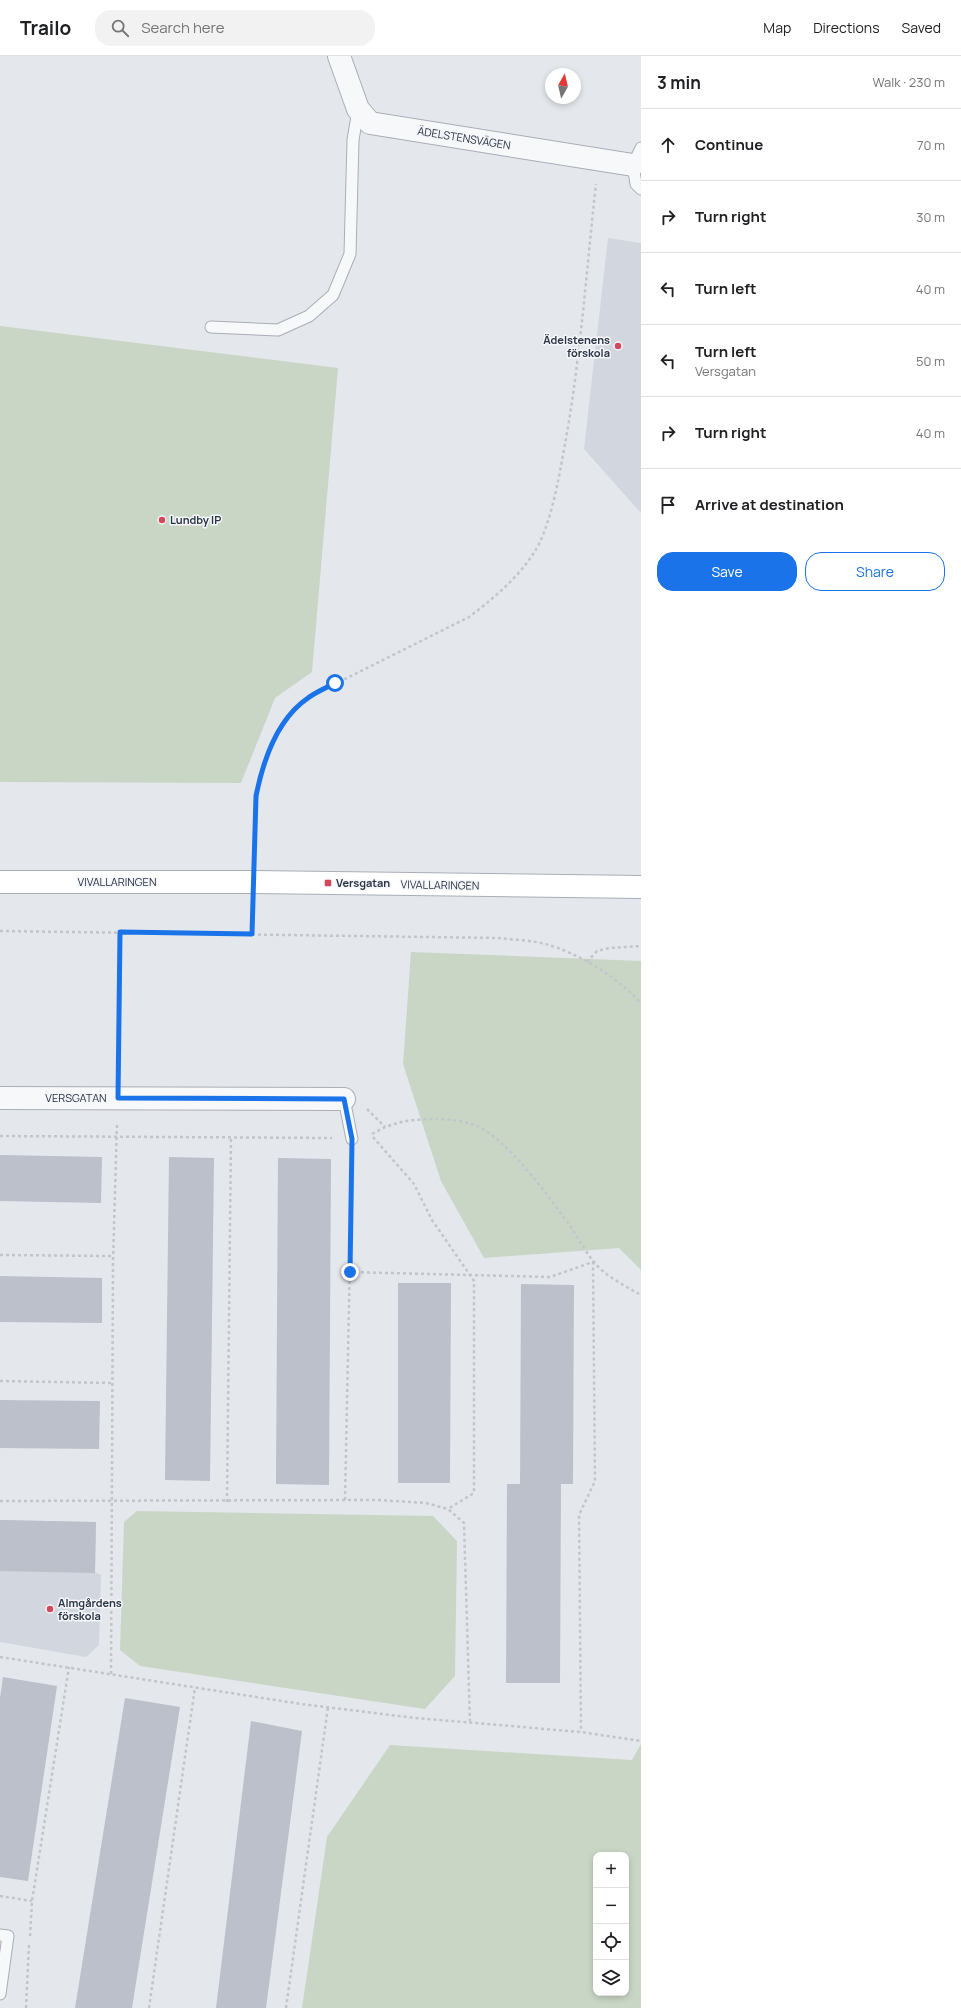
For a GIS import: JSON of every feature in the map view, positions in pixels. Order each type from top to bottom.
[{"type":"street","name":"ÄDELSTENSVÄGEN","points":[[339,56],[358,110],[370,123],[599,160],[637,156]]},
{"type":"street","name":"VIVALLARINGEN","points":[[0,882],[253,882],[641,887]]},
{"type":"street","name":"VERSGATAN","points":[[0,1098],[344,1099]]},
{"type":"lane","points":[[211,327],[278,330],[309,316],[333,295],[350,254],[354,140],[358,110]]},
{"type":"lane","points":[[637,156],[636,184],[641,189]]},
{"type":"lane","points":[[344,1099],[352,1139]]},
{"type":"lane","points":[[0,1935],[8,1936],[0,1994]]},
{"type":"path","points":[[252,934],[256,796],[270,748],[292,713],[307,698],[314,694],[469,617],[491,600],[519,573],[536,550],[551,511],[569,424],[599,160]]},
{"type":"path","points":[[0,931],[499,938],[545,944],[587,962],[620,982],[641,1004]]},
{"type":"path","points":[[111,1674],[114,1256],[120,932]]},
{"type":"path","points":[[587,962],[597,951],[609,948],[641,946]]},
{"type":"path","points":[[0,1136],[117,1135],[352,1139],[365,1137],[389,1124],[407,1120],[442,1119],[464,1122],[486,1131],[508,1150],[541,1187],[570,1226],[593,1262],[601,1270],[641,1295]]},
{"type":"path","points":[[371,1134],[414,1184],[432,1220],[474,1281],[474,1493],[448,1509]]},
{"type":"path","points":[[227,1502],[231,1137]]},
{"type":"path","points":[[345,1500],[352,1139]]},
{"type":"path","points":[[0,1255],[114,1256]]},
{"type":"path","points":[[350,1272],[550,1277],[593,1262]]},
{"type":"path","points":[[581,1732],[579,1515],[595,1480],[593,1262]]},
{"type":"path","points":[[0,1381],[113,1382]]},
{"type":"path","points":[[0,1501],[113,1500],[227,1502],[345,1500],[426,1503],[448,1509],[464,1523],[470,1723]]},
{"type":"path","points":[[0,1657],[328,1707],[470,1723],[581,1732],[641,1741]]},
{"type":"path","points":[[26,2008],[32,1901],[69,1667]]},
{"type":"path","points":[[148,2008],[195,1687]]},
{"type":"path","points":[[286,2008],[328,1707]]},
{"type":"path","points":[[0,1896],[32,1901]]},
{"type":"shaded area","name":"Ädelstenens förskola","points":[[608,238],[641,243],[641,513],[584,449]]},
{"type":"shaded area","name":"Almgårdens förskola","points":[[0,1520],[96,1522],[95,1572],[101,1575],[99,1645],[86,1657],[0,1642]]},
{"type":"green space","name":"Lundby IP","points":[[0,326],[338,368],[312,672],[275,698],[241,783],[0,782]]},
{"type":"green space","points":[[411,952],[641,961],[641,1270],[619,1248],[484,1258],[441,1181],[403,1064]]},
{"type":"green space","points":[[137,1511],[433,1516],[457,1541],[455,1676],[425,1709],[140,1666],[120,1650],[124,1522]]},
{"type":"green space","points":[[641,1744],[641,2008],[302,2008],[327,1837],[390,1745],[632,1760]]},
{"type":"building","points":[[0,1155],[102,1157],[101,1203],[0,1201]]},
{"type":"building","points":[[169,1157],[214,1158],[210,1481],[165,1480]]},
{"type":"building","points":[[278,1158],[331,1159],[329,1485],[276,1484]]},
{"type":"building","points":[[0,1276],[102,1278],[102,1323],[0,1322]]},
{"type":"building","points":[[398,1283],[451,1283],[450,1483],[398,1483]]},
{"type":"building","points":[[521,1284],[574,1285],[573,1484],[561,1484],[560,1683],[506,1683],[507,1484],[520,1484]]},
{"type":"building","points":[[0,1400],[100,1401],[99,1449],[0,1448]]},
{"type":"building","points":[[0,1520],[96,1522],[95,1573],[0,1571]]},
{"type":"building","points":[[3,1677],[57,1686],[28,1881],[0,1877],[0,1698]]},
{"type":"building","points":[[125,1698],[180,1707],[132,2008],[75,2008]]},
{"type":"building","points":[[251,1721],[302,1731],[266,2008],[216,2008]]},
{"type":"place","name":"Ädelstenens förskola","points":[[618,346]]},
{"type":"place","name":"Lundby IP","points":[[162,520]]},
{"type":"place","name":"Versgatan","points":[[328,883]]},
{"type":"place","name":"Almgårdens förskola","points":[[50,1609]]},
{"type":"route","points":[[335,683],[307,698],[292,713],[270,748],[260,778],[256,796],[252,934],[120,932],[118,1098],[344,1099],[352,1139],[350,1272]]}]
